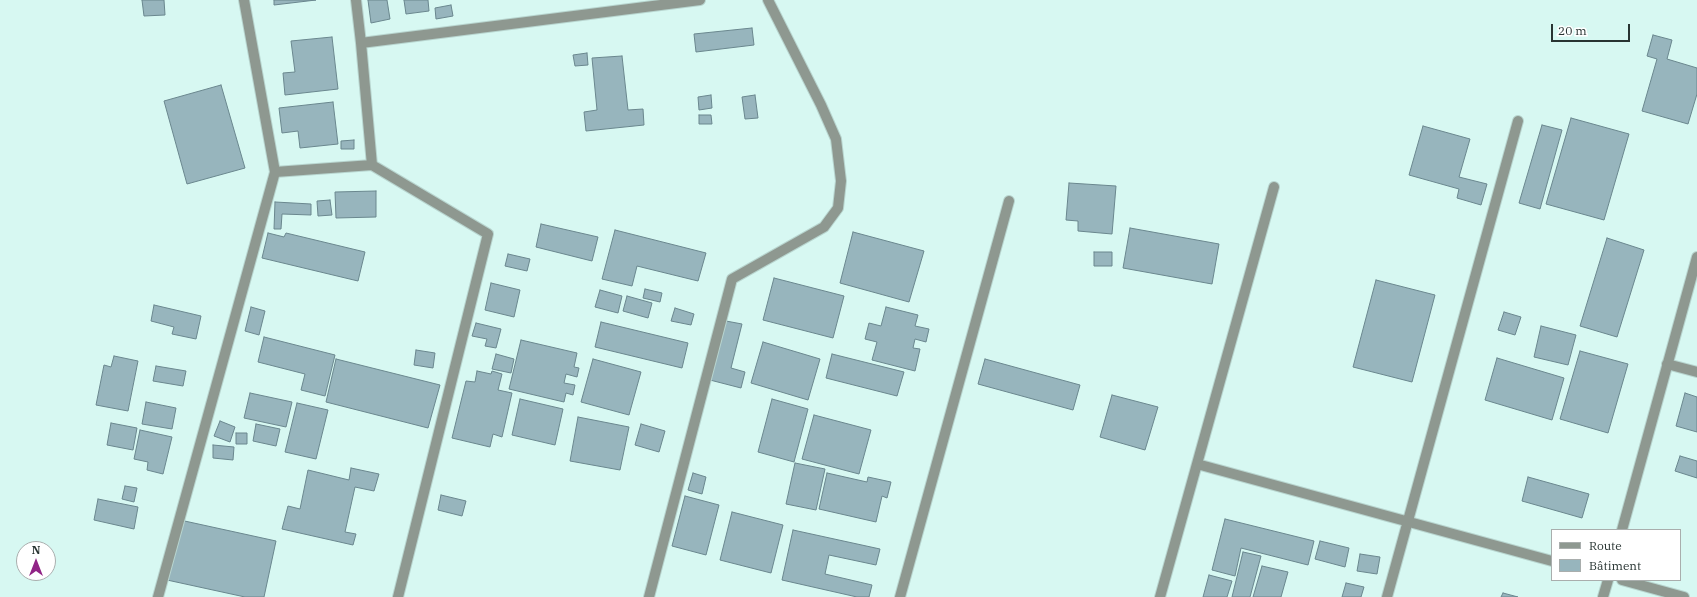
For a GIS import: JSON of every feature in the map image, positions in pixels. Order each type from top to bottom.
[{"type":"street","points":[[158,597],[275,172],[244,0]]},
{"type":"street","points":[[356,0],[372,164]]},
{"type":"street","points":[[361,43],[700,0]]},
{"type":"street","points":[[649,597],[732,279],[824,227],[838,208],[841,181],[836,139],[821,105],[768,0]]},
{"type":"street","points":[[1387,597],[1518,121]]},
{"type":"street","points":[[275,172],[372,164],[488,234],[398,597]]},
{"type":"street","points":[[1160,597],[1274,187]]},
{"type":"street","points":[[900,597],[1009,201]]},
{"type":"street","points":[[1622,529],[1697,257]]},
{"type":"street","points":[[1667,364],[1697,372]]},
{"type":"street","points":[[1197,464],[1551,561]]},
{"type":"street","points":[[1603,597],[1608,581]]},
{"type":"street","points":[[1626,581],[1684,597]]},
{"type":"building","points":[[142,0],[164,0],[165,15],[144,16]]},
{"type":"building","points":[[274,0],[316,0],[274,5]]},
{"type":"building","points":[[368,0],[387,0],[390,19],[371,23]]},
{"type":"building","points":[[404,0],[428,0],[429,11],[406,14]]},
{"type":"building","points":[[451,5],[453,16],[436,19],[435,8]]},
{"type":"building","points":[[752,28],[754,45],[696,52],[694,34]]},
{"type":"building","points":[[1653,35],[1672,40],[1667,59],[1697,68],[1697,94],[1688,124],[1642,111],[1657,59],[1647,56]]},
{"type":"building","points":[[332,37],[338,89],[285,95],[283,73],[295,72],[291,41]]},
{"type":"building","points":[[587,53],[588,65],[575,66],[573,55]]},
{"type":"building","points":[[622,56],[628,110],[643,109],[644,125],[586,131],[584,112],[597,110],[592,58]]},
{"type":"building","points":[[221,85],[245,168],[187,184],[164,101]]},
{"type":"building","points":[[711,95],[712,108],[699,110],[698,97]]},
{"type":"building","points":[[755,95],[758,118],[745,119],[742,97]]},
{"type":"building","points":[[333,102],[338,144],[300,148],[298,131],[282,133],[279,108]]},
{"type":"building","points":[[699,115],[711,115],[712,124],[699,124]]},
{"type":"building","points":[[1571,118],[1629,134],[1604,220],[1546,204]]},
{"type":"building","points":[[1542,125],[1562,130],[1540,209],[1519,203]]},
{"type":"building","points":[[1423,126],[1470,139],[1459,177],[1487,184],[1481,205],[1457,198],[1459,189],[1409,175]]},
{"type":"building","points":[[354,140],[354,149],[341,149],[341,141]]},
{"type":"building","points":[[1069,183],[1116,186],[1112,234],[1078,231],[1078,221],[1066,220]]},
{"type":"building","points":[[376,191],[376,217],[336,218],[335,192]]},
{"type":"building","points":[[330,200],[332,215],[318,216],[317,201]]},
{"type":"building","points":[[275,202],[311,204],[311,215],[282,214],[281,229],[274,229]]},
{"type":"building","points":[[541,224],[598,237],[592,261],[536,247]]},
{"type":"building","points":[[1130,228],[1219,244],[1212,284],[1123,268]]},
{"type":"building","points":[[615,230],[706,253],[698,281],[637,266],[632,286],[602,279]]},
{"type":"building","points":[[853,232],[924,251],[909,302],[840,283]]},
{"type":"building","points":[[268,233],[284,237],[286,233],[365,252],[358,281],[262,258]]},
{"type":"building","points":[[1607,238],[1644,250],[1617,337],[1580,326]]},
{"type":"building","points":[[1094,252],[1112,252],[1112,266],[1094,266]]},
{"type":"building","points":[[508,254],[530,259],[527,271],[505,266]]},
{"type":"building","points":[[774,278],[844,296],[833,338],[763,320]]},
{"type":"building","points":[[1376,280],[1435,295],[1412,382],[1353,367]]},
{"type":"building","points":[[491,283],[520,290],[514,317],[485,310]]},
{"type":"building","points":[[645,289],[662,293],[660,302],[643,298]]},
{"type":"building","points":[[600,290],[622,296],[618,313],[595,307]]},
{"type":"building","points":[[627,296],[652,303],[648,318],[623,311]]},
{"type":"building","points":[[154,305],[201,316],[196,339],[172,334],[174,327],[151,321]]},
{"type":"building","points":[[251,307],[265,311],[259,335],[245,331]]},
{"type":"building","points":[[886,307],[918,315],[915,326],[929,329],[926,342],[915,339],[913,348],[920,349],[915,371],[872,360],[877,342],[865,339],[869,323],[881,326]]},
{"type":"building","points":[[675,308],[694,314],[691,325],[671,321]]},
{"type":"building","points":[[1504,312],[1521,317],[1515,335],[1498,330]]},
{"type":"building","points":[[726,321],[742,324],[731,368],[745,372],[741,388],[710,380]]},
{"type":"building","points":[[601,322],[688,343],[682,368],[595,347]]},
{"type":"building","points":[[476,323],[501,329],[496,348],[485,346],[487,339],[472,336]]},
{"type":"building","points":[[1541,326],[1576,335],[1568,365],[1534,357]]},
{"type":"building","points":[[264,337],[335,355],[325,396],[301,390],[305,374],[258,362]]},
{"type":"building","points":[[521,340],[577,353],[574,367],[579,368],[577,377],[566,374],[564,383],[575,385],[573,395],[566,393],[564,402],[509,389]]},
{"type":"building","points":[[763,342],[820,359],[808,400],[751,383]]},
{"type":"building","points":[[416,350],[435,353],[433,368],[414,365]]},
{"type":"building","points":[[1580,351],[1628,364],[1608,433],[1560,419]]},
{"type":"building","points":[[496,354],[514,359],[511,373],[492,369]]},
{"type":"building","points":[[832,354],[904,372],[897,396],[826,378]]},
{"type":"building","points":[[114,356],[138,361],[128,411],[96,405],[104,365],[111,367]]},
{"type":"building","points":[[1497,358],[1564,378],[1552,420],[1485,400]]},
{"type":"building","points":[[336,359],[440,385],[428,428],[326,402]]},
{"type":"building","points":[[593,359],[641,372],[629,415],[581,402]]},
{"type":"building","points":[[985,359],[1080,385],[1073,410],[978,384]]},
{"type":"building","points":[[156,366],[186,371],[183,386],[153,381]]},
{"type":"building","points":[[477,371],[491,374],[492,371],[502,374],[498,390],[512,393],[502,437],[493,434],[490,447],[452,438],[466,381],[475,382]]},
{"type":"building","points":[[250,393],[292,402],[286,427],[244,418]]},
{"type":"building","points":[[1685,393],[1697,397],[1697,432],[1676,426]]},
{"type":"building","points":[[1112,395],[1158,407],[1145,450],[1100,437]]},
{"type":"building","points":[[520,399],[563,409],[555,445],[512,435]]},
{"type":"building","points":[[772,399],[808,409],[794,462],[758,452]]},
{"type":"building","points":[[146,402],[176,408],[172,429],[142,424]]},
{"type":"building","points":[[297,403],[328,410],[316,459],[285,452]]},
{"type":"building","points":[[814,415],[871,430],[859,474],[802,459]]},
{"type":"building","points":[[578,417],[629,427],[620,470],[570,461]]},
{"type":"building","points":[[220,421],[235,427],[230,442],[214,436]]},
{"type":"building","points":[[111,423],[137,428],[133,450],[107,445]]},
{"type":"building","points":[[256,424],[280,429],[276,446],[253,441]]},
{"type":"building","points":[[641,424],[665,431],[659,452],[635,445]]},
{"type":"building","points":[[140,430],[172,437],[163,474],[147,470],[148,462],[134,459]]},
{"type":"building","points":[[236,433],[247,433],[247,444],[236,444]]},
{"type":"building","points":[[213,445],[234,447],[233,460],[213,458]]},
{"type":"building","points":[[1680,456],[1697,461],[1697,478],[1675,471]]},
{"type":"building","points":[[795,463],[825,469],[816,510],[786,504]]},
{"type":"building","points":[[351,468],[379,474],[374,491],[355,487],[345,532],[356,534],[353,545],[282,529],[288,506],[300,509],[308,470],[349,480]]},
{"type":"building","points":[[693,473],[706,477],[702,494],[688,490]]},
{"type":"building","points":[[827,473],[867,482],[868,477],[891,482],[887,498],[882,496],[876,522],[819,509]]},
{"type":"building","points":[[1528,477],[1589,494],[1582,518],[1522,501]]},
{"type":"building","points":[[125,486],[137,488],[134,502],[122,499]]},
{"type":"building","points":[[441,495],[466,501],[462,516],[438,510]]},
{"type":"building","points":[[685,496],[719,505],[706,555],[672,546]]},
{"type":"building","points":[[98,499],[138,507],[134,529],[94,520]]},
{"type":"building","points":[[732,512],[783,525],[771,573],[720,560]]},
{"type":"building","points":[[1225,519],[1314,541],[1308,565],[1241,548],[1235,576],[1212,570]]},
{"type":"building","points":[[180,520],[276,541],[264,597],[245,597],[167,580]]},
{"type":"building","points":[[793,530],[880,549],[876,565],[829,555],[825,574],[872,585],[869,597],[857,597],[782,580]]},
{"type":"building","points":[[1320,541],[1349,548],[1345,567],[1315,559]]},
{"type":"building","points":[[1243,552],[1261,556],[1250,597],[1232,597]]},
{"type":"building","points":[[1360,554],[1380,557],[1377,574],[1357,571]]},
{"type":"building","points":[[1262,566],[1288,572],[1281,597],[1253,597]]},
{"type":"building","points":[[1209,575],[1232,581],[1227,597],[1203,597]]},
{"type":"building","points":[[1346,583],[1364,587],[1361,597],[1342,597]]},
{"type":"building","points":[[1503,593],[1518,597],[1501,597]]}]
